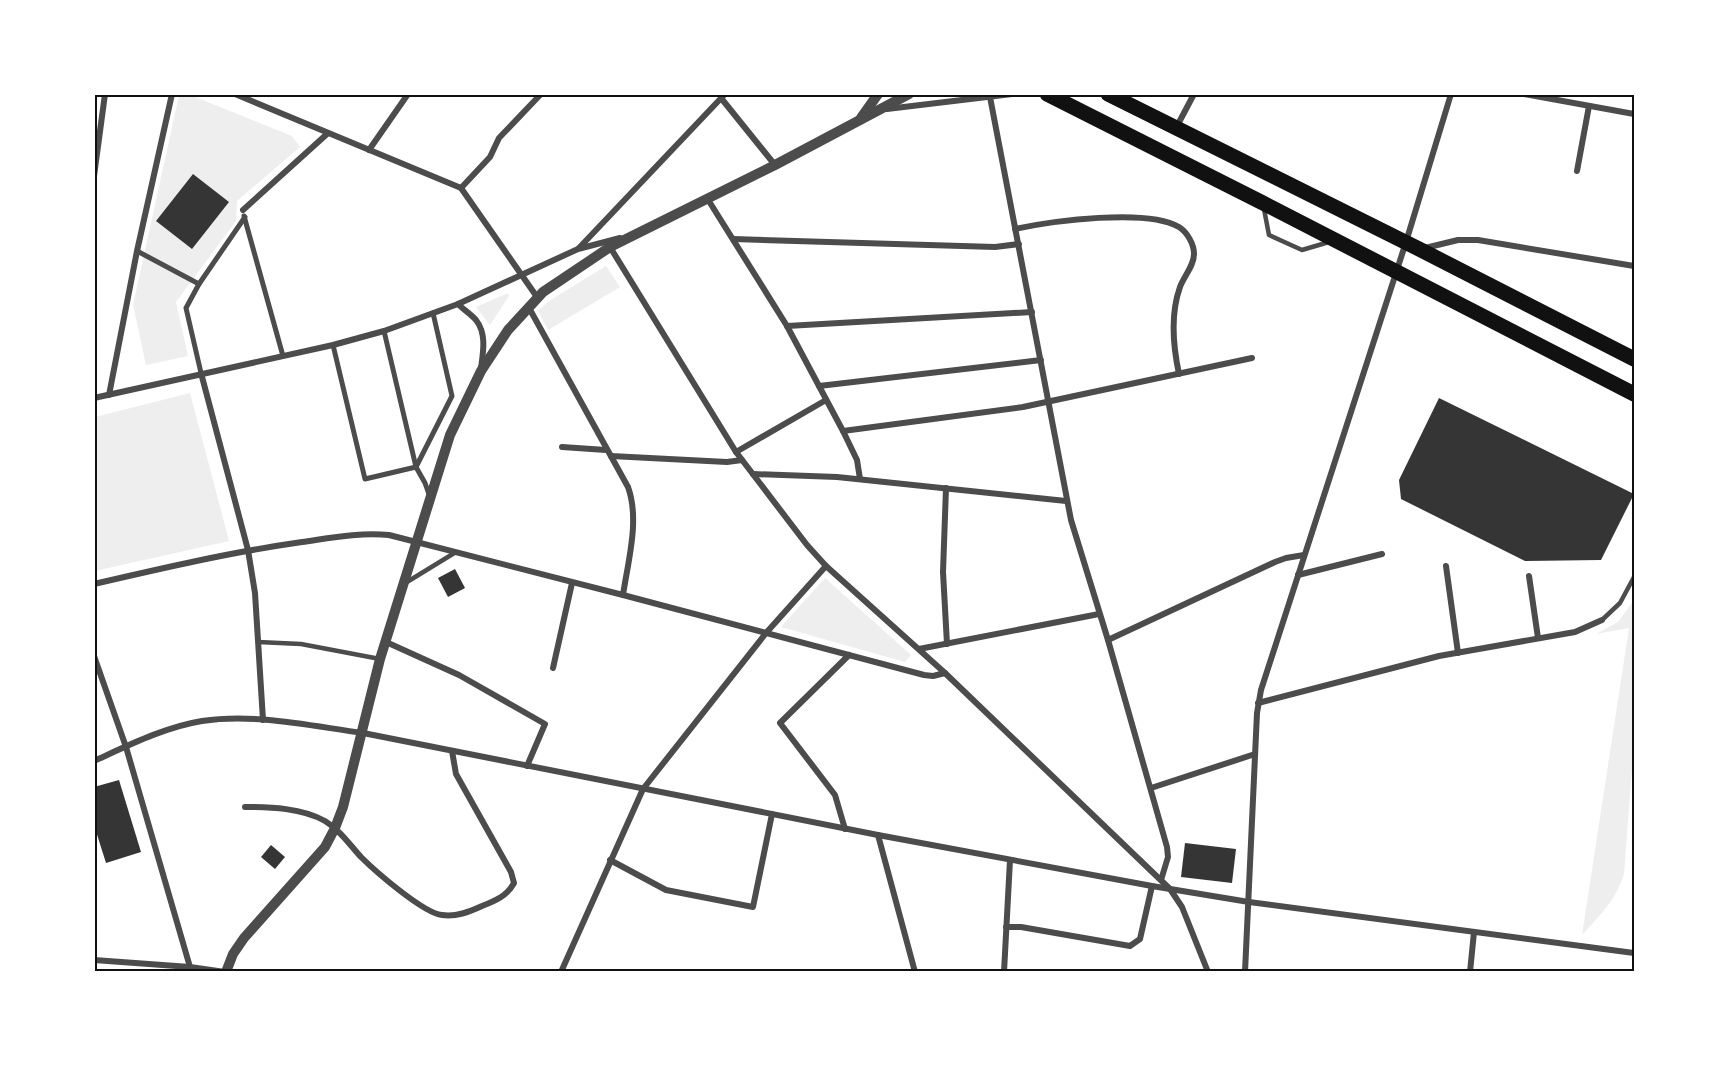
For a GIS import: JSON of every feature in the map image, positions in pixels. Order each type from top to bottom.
[{"type":"main road","points":[[1047,94],[1635,394]]},
{"type":"main road","points":[[1108,94],[1421,249],[1635,359]]},
{"type":"street","points":[[94,176],[105,94]]},
{"type":"street","points":[[109,395],[137,251],[172,94]]},
{"type":"street","points":[[369,150],[408,94]]},
{"type":"street","points":[[461,188],[490,157],[499,138],[542,94]]},
{"type":"street","points":[[857,123],[878,94]]},
{"type":"street","points":[[94,960],[225,972],[244,938],[320,853],[344,807],[380,659],[450,435],[480,370],[528,306],[581,265],[632,234],[775,165],[909,94]]},
{"type":"street","points":[[884,109],[1012,94]]},
{"type":"street","points":[[1176,128],[1194,94]]},
{"type":"street","points":[[1245,972],[1258,703],[1406,242],[1451,94]]},
{"type":"street","points":[[1524,94],[1635,114]]},
{"type":"street","points":[[237,95],[461,188],[537,297]]},
{"type":"street","points":[[578,249],[723,96],[775,165]]},
{"type":"street","points":[[990,97],[1066,501],[1151,788],[1168,857],[1161,880]]},
{"type":"street","points":[[1577,171],[1589,106]]},
{"type":"street","points":[[263,720],[255,592],[248,549],[186,308],[244,213],[327,134]]},
{"type":"street","points":[[707,198],[787,326],[857,460],[860,479]]},
{"type":"street","points":[[244,213],[283,356]]},
{"type":"street","points":[[1016,229],[1089,218],[1118,218],[1170,223],[1184,231],[1194,254],[1192,264],[1177,296],[1173,336],[1179,374]]},
{"type":"street","points":[[94,398],[333,345],[384,331],[458,304],[578,249],[632,234]]},
{"type":"street","points":[[733,239],[995,247],[1019,244]]},
{"type":"street","points":[[1421,249],[1458,240],[1478,240],[1635,266]]},
{"type":"street","points":[[610,247],[736,452],[801,539],[826,566],[945,673],[1170,889],[1182,907],[1208,972]]},
{"type":"street","points":[[137,251],[199,284]]},
{"type":"street","points":[[458,304],[475,318],[481,330],[483,349],[480,370]]},
{"type":"street","points":[[528,306],[632,498],[632,534],[623,595]]},
{"type":"street","points":[[787,326],[1032,312]]},
{"type":"street","points":[[333,345],[365,479],[416,467],[452,396],[434,314]]},
{"type":"street","points":[[384,331],[416,467],[430,498]]},
{"type":"street","points":[[843,431],[974,415],[1048,402],[1252,358]]},
{"type":"street","points":[[819,387],[1041,360]]},
{"type":"street","points":[[736,452],[826,400]]},
{"type":"street","points":[[562,447],[606,450]]},
{"type":"street","points":[[611,456],[727,462],[742,460]]},
{"type":"street","points":[[753,474],[801,474],[860,479],[1066,501]]},
{"type":"street","points":[[946,488],[943,572],[947,644]]},
{"type":"street","points":[[94,584],[248,549],[368,534],[389,535],[924,675],[945,673]]},
{"type":"street","points":[[1298,575],[1382,554]]},
{"type":"street","points":[[1108,640],[1275,562],[1304,555]]},
{"type":"street","points":[[561,972],[643,789],[766,633],[826,566]]},
{"type":"street","points":[[1446,566],[1458,653]]},
{"type":"street","points":[[1529,576],[1538,638]]},
{"type":"street","points":[[553,668],[572,583]]},
{"type":"street","points":[[919,649],[1099,614]]},
{"type":"street","points":[[1258,703],[1458,653],[1581,630],[1602,620]]},
{"type":"street","points":[[386,642],[459,675],[545,724],[527,766]]},
{"type":"street","points":[[845,829],[836,795],[780,723],[849,655]]},
{"type":"street","points":[[94,656],[126,747],[190,967]]},
{"type":"street","points":[[94,761],[167,730],[202,721],[263,720],[363,733],[845,829],[1152,886],[1249,902],[1635,953]]},
{"type":"street","points":[[245,807],[278,808],[324,820],[335,828],[376,870],[424,907],[437,914],[464,913],[501,898],[511,888],[513,876],[456,774],[452,751]]},
{"type":"street","points":[[1151,788],[1255,754]]},
{"type":"street","points":[[610,860],[666,890],[753,907],[772,814]]},
{"type":"street","points":[[878,835],[915,972]]},
{"type":"street","points":[[1004,972],[1010,860]]},
{"type":"street","points":[[1006,927],[1021,927],[1130,946],[1138,942],[1142,934],[1152,886]]},
{"type":"street","points":[[1470,972],[1474,932]]},
{"type":"lane","points":[[1263,203],[1269,235],[1302,250],[1334,240]]},
{"type":"lane","points":[[402,586],[456,552]]},
{"type":"lane","points":[[1602,620],[1620,603],[1635,577]]},
{"type":"lane","points":[[258,642],[301,644],[380,659]]},
{"type":"shaded area","points":[[179,95],[190,95],[292,136],[300,147],[237,201],[236,221],[176,302],[188,356],[146,365],[133,305]]},
{"type":"shaded area","points":[[606,266],[620,287],[548,330],[538,311],[549,301]]},
{"type":"shaded area","points":[[506,294],[509,296],[490,325],[476,307]]},
{"type":"shaded area","points":[[190,393],[229,541],[95,571],[95,417]]},
{"type":"shaded area","points":[[825,578],[911,655],[905,662],[781,627]]},
{"type":"shaded area","points":[[1634,600],[1634,742],[1624,874],[1612,900],[1582,935],[1629,628],[1596,634],[1618,622]]},
{"type":"building","points":[[193,174],[229,202],[192,249],[156,221]]},
{"type":"building","points":[[1439,398],[1634,494],[1601,560],[1525,561],[1401,499],[1399,480]]},
{"type":"building","points":[[455,569],[465,588],[448,597],[438,578]]},
{"type":"building","points":[[119,780],[141,852],[106,863],[94,825],[94,787]]},
{"type":"building","points":[[1185,843],[1236,849],[1232,883],[1181,877]]},
{"type":"building","points":[[271,845],[285,857],[275,869],[261,857]]}]
